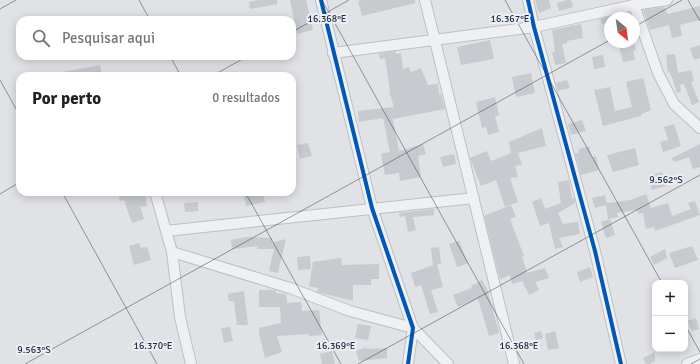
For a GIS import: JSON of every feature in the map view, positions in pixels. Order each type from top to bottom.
[{"type":"street","points":[[321,0],[372,208],[412,328],[408,364]]},
{"type":"street","points":[[425,0],[514,364]]},
{"type":"street","points":[[528,0],[595,251],[621,364]]},
{"type":"street","points":[[333,52],[534,27],[634,5],[667,0]]},
{"type":"street","points":[[634,5],[658,73],[674,104],[700,128]]},
{"type":"street","points":[[156,196],[172,252],[180,317],[191,364]]},
{"type":"street","points":[[166,231],[474,198]]},
{"type":"street","points":[[172,252],[290,288],[350,311],[412,328],[448,364]]},
{"type":"street","points":[[687,364],[700,359]]},
{"type":"building","points":[[258,0],[277,0],[277,4],[250,9],[249,2]]},
{"type":"building","points":[[290,0],[306,0],[313,30],[297,34],[296,16],[293,16]]},
{"type":"building","points":[[415,0],[415,3],[362,16],[358,1]]},
{"type":"building","points":[[535,0],[549,0],[551,8],[539,13]]},
{"type":"building","points":[[571,0],[573,7],[559,11],[557,3]]},
{"type":"building","points":[[700,6],[700,20],[680,25],[682,36],[672,38],[669,25],[650,30],[643,10],[664,7],[668,14]]},
{"type":"building","points":[[604,18],[604,24],[602,24],[600,19]]},
{"type":"building","points":[[581,24],[583,38],[567,41],[567,43],[562,44],[566,63],[555,65],[552,52],[555,52],[552,30]]},
{"type":"building","points":[[490,40],[494,59],[461,65],[457,47]]},
{"type":"building","points":[[700,45],[700,58],[694,60],[690,48]]},
{"type":"building","points":[[620,48],[636,48],[636,50],[633,51],[635,60],[623,62]]},
{"type":"building","points":[[396,51],[396,54],[401,53],[403,69],[409,67],[411,72],[421,68],[428,85],[438,84],[439,94],[441,94],[445,109],[393,119],[399,151],[423,144],[426,154],[418,156],[421,177],[400,181],[399,173],[385,175],[381,154],[390,152],[383,118],[359,122],[358,111],[394,107],[389,91],[385,58],[380,59],[379,54]]},
{"type":"building","points":[[675,54],[678,73],[691,70],[694,81],[691,82],[699,102],[692,105],[684,84],[680,85],[681,92],[677,93],[670,72],[668,73],[666,55]]},
{"type":"building","points":[[603,55],[605,67],[594,69],[592,57]]},
{"type":"building","points":[[100,65],[101,72],[62,72]]},
{"type":"building","points":[[531,73],[535,93],[516,97],[512,77]]},
{"type":"building","points":[[643,78],[651,110],[641,114],[641,116],[603,126],[594,90],[610,87],[615,111],[632,107],[626,82]]},
{"type":"building","points":[[567,80],[570,88],[558,91],[556,83]]},
{"type":"building","points":[[495,97],[499,115],[495,116],[499,132],[488,135],[486,127],[482,128],[476,102]]},
{"type":"building","points":[[582,120],[586,131],[571,135],[568,124]]},
{"type":"building","points":[[674,124],[681,146],[663,152],[660,142],[668,140],[664,127]]},
{"type":"building","points":[[542,128],[546,146],[518,153],[522,165],[515,166],[518,177],[510,178],[518,202],[505,207],[496,180],[481,186],[470,158],[487,151],[491,161],[511,153],[509,142]]},
{"type":"building","points":[[308,143],[312,156],[300,159],[297,145]]},
{"type":"building","points":[[700,144],[700,167],[693,169],[689,157],[674,162],[672,158]]},
{"type":"building","points":[[589,146],[592,157],[596,156],[599,170],[581,175],[575,154],[579,153],[578,149]]},
{"type":"building","points":[[635,148],[639,165],[613,172],[607,155]]},
{"type":"building","points":[[454,154],[456,164],[443,167],[440,157]]},
{"type":"building","points":[[662,172],[666,186],[652,190],[648,176]]},
{"type":"building","points":[[569,180],[572,199],[574,198],[575,203],[558,213],[563,224],[578,222],[580,234],[559,238],[563,247],[555,249],[549,223],[540,226],[532,202],[541,198],[545,209],[561,203],[558,182]]},
{"type":"building","points":[[646,194],[651,208],[668,203],[672,216],[691,209],[688,203],[695,201],[700,215],[655,231],[654,227],[646,229],[643,213],[639,214],[637,210],[617,213],[618,217],[608,219],[606,205],[595,208],[592,198],[605,195],[607,203],[630,200]]},
{"type":"building","points":[[119,196],[146,196],[147,206],[140,207],[144,219],[132,223],[124,200],[120,201]]},
{"type":"building","points":[[244,196],[264,196],[265,202],[246,206]]},
{"type":"building","points":[[198,202],[198,211],[185,212],[184,203]]},
{"type":"building","points":[[511,205],[516,217],[510,219],[524,256],[522,256],[527,273],[545,268],[549,278],[535,282],[539,290],[529,295],[522,281],[512,284],[510,275],[500,279],[484,216]]},
{"type":"building","points":[[434,209],[434,215],[413,217],[416,230],[408,232],[405,216],[400,217],[399,213]]},
{"type":"building","points":[[610,219],[615,235],[606,238],[601,222]]},
{"type":"building","points":[[247,237],[272,238],[272,243],[286,239],[278,273],[269,271],[274,249],[257,249],[258,246],[232,249],[231,240]]},
{"type":"building","points":[[459,241],[468,263],[457,267],[449,244]]},
{"type":"building","points":[[139,243],[141,248],[147,247],[151,260],[134,265],[129,246]]},
{"type":"building","points":[[692,246],[698,260],[675,268],[669,253]]},
{"type":"building","points":[[439,247],[441,264],[437,264],[443,287],[431,290],[438,312],[430,314],[421,285],[415,287],[411,273],[436,264],[433,265],[431,248]]},
{"type":"building","points":[[665,249],[667,258],[654,265],[650,257]]},
{"type":"building","points":[[310,256],[311,269],[298,270],[297,257]]},
{"type":"building","points":[[341,258],[342,265],[379,264],[379,279],[371,279],[371,285],[353,285],[353,301],[317,292],[318,288],[309,286],[313,262]]},
{"type":"building","points":[[590,267],[593,277],[580,282],[577,272]]},
{"type":"building","points":[[482,280],[487,289],[499,333],[489,336],[478,299],[458,307],[453,295],[472,288],[471,286]]},
{"type":"building","points":[[259,290],[276,290],[276,293],[286,294],[287,303],[301,302],[302,311],[319,310],[322,335],[309,336],[309,334],[277,336],[282,352],[265,358],[259,328],[281,323],[280,307],[259,307]]},
{"type":"building","points":[[244,291],[248,325],[237,325],[234,301],[229,301],[228,294]]},
{"type":"building","points":[[696,318],[699,329],[692,331],[688,321]]},
{"type":"building","points":[[358,324],[371,326],[368,340],[355,338]]},
{"type":"building","points":[[230,327],[233,341],[224,343],[221,328]]},
{"type":"building","points":[[541,331],[543,338],[536,340],[534,333]]},
{"type":"building","points":[[555,331],[559,348],[548,350],[545,334]]},
{"type":"building","points":[[367,347],[366,349],[387,348],[387,358],[359,361],[356,351]]},
{"type":"building","points":[[332,351],[335,364],[322,364],[320,354]]},
{"type":"building","points":[[655,352],[655,361],[650,364],[646,364],[643,358]]},
{"type":"cycle path","points":[[321,0],[372,208],[413,328],[408,364]]},
{"type":"cycle path","points":[[528,0],[595,251],[621,364]]}]
